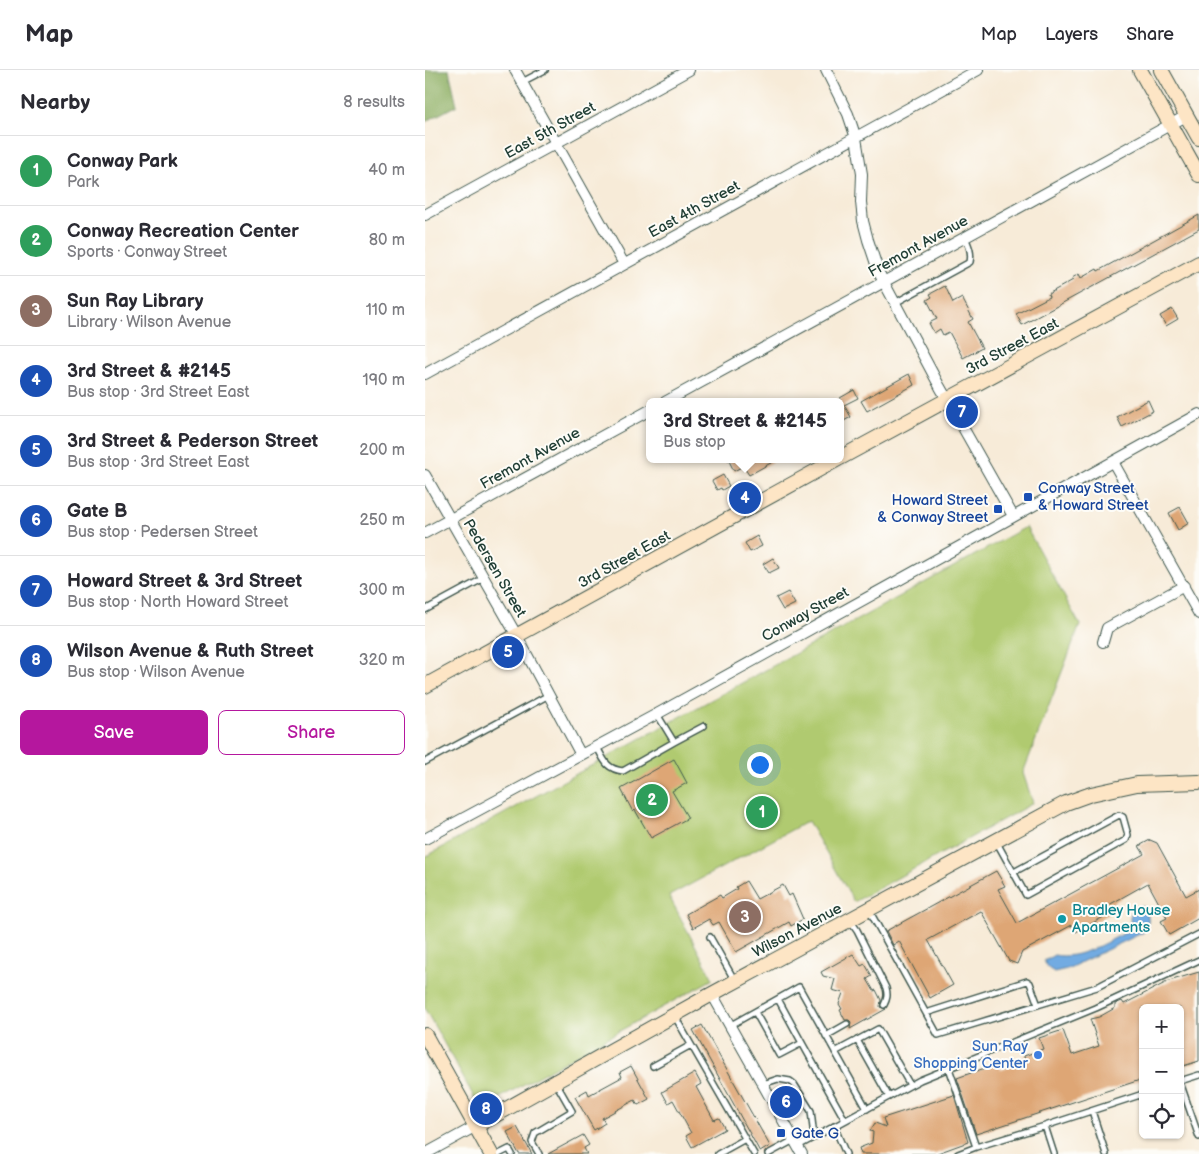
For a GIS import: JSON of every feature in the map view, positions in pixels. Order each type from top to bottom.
[{"type":"street","points":[[515,70],[624,264]]},
{"type":"street","name":"East 5th Street","points":[[425,216],[689,70]]},
{"type":"street","points":[[826,70],[848,114],[857,138],[862,174],[861,202],[863,221],[874,260],[883,282],[1013,516]]},
{"type":"street","name":"East 4th Street","points":[[425,374],[978,70]]},
{"type":"street","points":[[1140,70],[1199,175]]},
{"type":"street","points":[[1161,70],[1199,138]]},
{"type":"street","name":"Fremont Avenue","points":[[672,398],[1187,116]]},
{"type":"street","name":"3rd Street East","points":[[844,456],[1199,263]]},
{"type":"street","name":"Fremont Avenue","points":[[425,533],[646,412]]},
{"type":"street","name":"Conway Street","points":[[425,839],[597,747],[1199,414]]},
{"type":"street","points":[[1113,462],[1199,614]]},
{"type":"street","name":"3rd Street East","points":[[425,686],[832,463]]},
{"type":"street","name":"Pedersen Street","points":[[425,475],[517,636],[547,696],[581,755]]},
{"type":"street","points":[[1103,642],[1107,628],[1184,586]]},
{"type":"street","name":"Wilson Avenue","points":[[425,1154],[735,981],[1048,812],[1091,794],[1137,784],[1199,782]]},
{"type":"street","points":[[712,994],[798,1146]]},
{"type":"street","points":[[425,1035],[491,1154]]},
{"type":"lane","points":[[522,82],[545,70]]},
{"type":"lane","points":[[894,303],[970,262],[970,248],[965,237]]},
{"type":"lane","points":[[425,610],[483,578]]},
{"type":"lane","points":[[425,762],[547,696]]},
{"type":"lane","points":[[657,714],[674,742]]},
{"type":"lane","points":[[597,747],[607,765],[614,770],[623,772],[704,726]]},
{"type":"lane","points":[[996,841],[1013,872],[1026,895],[1127,840],[1128,835],[1123,817],[1119,814],[1013,872]]},
{"type":"lane","points":[[869,910],[938,1035],[1097,988],[1199,934]]},
{"type":"lane","points":[[850,920],[857,930],[886,988],[887,1000],[883,1004]]},
{"type":"lane","points":[[710,937],[735,981]]},
{"type":"lane","points":[[768,1154],[798,1146],[910,1085],[1096,1008],[1199,960]]},
{"type":"lane","points":[[926,1013],[1027,980],[1030,983],[1038,1005]]},
{"type":"lane","points":[[731,1025],[799,987],[867,1108]]},
{"type":"lane","points":[[778,999],[845,1120]]},
{"type":"lane","points":[[755,1012],[779,1055],[802,1043]]},
{"type":"lane","points":[[674,1015],[754,1154]]},
{"type":"lane","points":[[826,1036],[847,1024]]},
{"type":"lane","points":[[835,1052],[878,1029],[910,1085]]},
{"type":"lane","points":[[857,1040],[889,1097]]},
{"type":"lane","points":[[653,1066],[691,1045]]},
{"type":"lane","points":[[949,1068],[976,1147]]},
{"type":"lane","points":[[1184,1081],[1199,1075]]},
{"type":"lane","points":[[763,1084],[778,1079],[790,1081],[794,1084],[811,1111],[814,1137]]},
{"type":"lane","points":[[539,1154],[532,1142],[535,1133],[572,1111],[555,1080]]},
{"type":"lane","points":[[1184,1094],[1199,1138]]},
{"type":"lane","points":[[958,1154],[1139,1095]]},
{"type":"lane","points":[[1092,1111],[1106,1153],[1099,1154]]},
{"type":"lane","points":[[833,1126],[846,1154]]},
{"type":"lane","points":[[1045,1126],[1055,1154]]},
{"type":"lane","points":[[718,1154],[745,1139]]},
{"type":"lane","points":[[499,1154],[509,1149],[511,1154]]},
{"type":"green space","points":[[425,70],[449,70],[457,105],[425,122]]},
{"type":"green space","points":[[1026,527],[1080,625],[1023,773],[1033,803],[854,902],[808,821],[669,896],[713,979],[483,1107],[479,1106],[425,1009],[425,857]]},
{"type":"water","points":[[1142,906],[1147,912],[1148,918],[1144,932],[1067,969],[1054,972],[1048,968],[1044,961],[1054,955],[1063,956],[1082,953],[1127,932],[1131,928],[1130,918],[1133,907]]},
{"type":"building","points":[[1199,215],[1199,229],[1022,325],[1016,314],[1049,297],[1048,294],[1073,280],[1072,278],[1079,274],[1081,278],[1097,269],[1098,271]]},
{"type":"building","points":[[945,286],[953,303],[962,298],[973,319],[968,322],[982,348],[963,358],[949,332],[943,335],[940,329],[934,333],[929,323],[937,319],[927,300],[932,297],[930,294]]},
{"type":"building","points":[[1172,309],[1178,319],[1166,326],[1160,316]]},
{"type":"building","points":[[909,374],[914,385],[867,411],[861,401]]},
{"type":"building","points":[[854,390],[858,398],[844,405],[844,398],[840,398]]},
{"type":"building","points":[[1148,400],[1153,411],[1122,427],[1117,417]]},
{"type":"building","points":[[844,405],[851,417],[844,421]]},
{"type":"building","points":[[730,463],[771,463],[749,475],[743,466],[734,471]]},
{"type":"building","points":[[723,475],[729,486],[722,490],[721,488],[717,490],[712,481]]},
{"type":"building","points":[[1180,507],[1189,523],[1178,530],[1169,513]]},
{"type":"building","points":[[757,536],[762,546],[750,552],[745,543]]},
{"type":"building","points":[[773,558],[779,568],[769,573],[763,564]]},
{"type":"building","points":[[788,592],[795,604],[783,610],[776,598]]},
{"type":"building","points":[[674,759],[687,783],[672,791],[688,818],[651,838],[635,810],[633,812],[621,789]]},
{"type":"building","name":"Bradley House Apartments","points":[[1150,840],[1157,843],[1186,896],[1199,889],[1199,918],[1169,935],[1161,921],[1167,918],[1148,883],[1107,906],[1111,913],[1076,932],[1072,925],[1022,952],[1017,964],[1009,961],[981,911],[928,940],[953,985],[930,998],[899,941],[893,945],[886,931],[996,871],[1005,886],[998,889],[1017,923],[1144,854],[1139,846]]},
{"type":"building","points":[[746,881],[757,899],[783,885],[789,896],[792,894],[803,919],[791,926],[789,922],[736,952],[719,922],[713,925],[709,919],[693,928],[686,914],[720,895],[722,898]]},
{"type":"building","points":[[853,954],[861,966],[865,964],[872,976],[867,979],[881,1000],[880,1007],[886,1009],[850,1029],[851,1022],[845,1020],[840,1010],[842,1009],[839,1004],[843,993],[832,990],[835,979],[823,976],[821,972]]},
{"type":"building","points":[[1199,972],[1199,1061],[1184,1066],[1184,1004],[1139,1004],[1139,1080],[976,1134],[957,1078],[996,1064],[997,1067],[1000,1066],[1001,1070],[1025,1062],[1024,1056],[1043,1049],[1039,1038],[1063,1030],[1072,1055],[1099,1046],[1090,1019],[1099,1017],[1115,1008],[1115,1004],[1122,1001],[1124,1004],[1169,981]]},
{"type":"building","points":[[702,1025],[770,1146],[760,1152],[693,1030]]},
{"type":"building","points":[[631,1066],[649,1099],[638,1105],[635,1100],[602,1118],[605,1123],[594,1130],[575,1097],[587,1090],[589,1095],[622,1077],[620,1072]]},
{"type":"building","points":[[695,1073],[701,1084],[696,1087],[714,1120],[719,1118],[725,1129],[692,1147],[686,1136],[691,1133],[673,1100],[668,1103],[662,1092]]},
{"type":"building","points":[[954,1095],[968,1142],[935,1154],[861,1154],[859,1148],[872,1143],[873,1132],[870,1131],[875,1123],[886,1127],[883,1118]]},
{"type":"building","points":[[517,1127],[532,1154],[519,1154],[507,1132]]},
{"type":"building","points":[[583,1135],[589,1145],[584,1148],[587,1154],[548,1154]]},
{"type":"place","name":"Howard Street & 3rd Street","points":[[962,412]]},
{"type":"place","name":"Conway Street & Howard Street","points":[[1028,497]]},
{"type":"place","name":"3rd Street & #2145","points":[[745,498]]},
{"type":"place","name":"Howard Street & Conway Street","points":[[998,509]]},
{"type":"place","name":"3rd Street & Pederson Street","points":[[508,652]]},
{"type":"place","name":"Conway Recreation Center","points":[[652,800]]},
{"type":"place","name":"Conway Park","points":[[762,812]]},
{"type":"place","name":"Sun Ray Library","points":[[745,917]]},
{"type":"place","name":"Bradley House Apartments","points":[[1062,919]]},
{"type":"place","name":"Sun Ray Shopping Center","points":[[1038,1055]]},
{"type":"place","name":"Gate B","points":[[786,1102]]},
{"type":"place","name":"Wilson Avenue & Ruth Street","points":[[486,1109]]},
{"type":"place","name":"Gate G","points":[[781,1133]]}]
